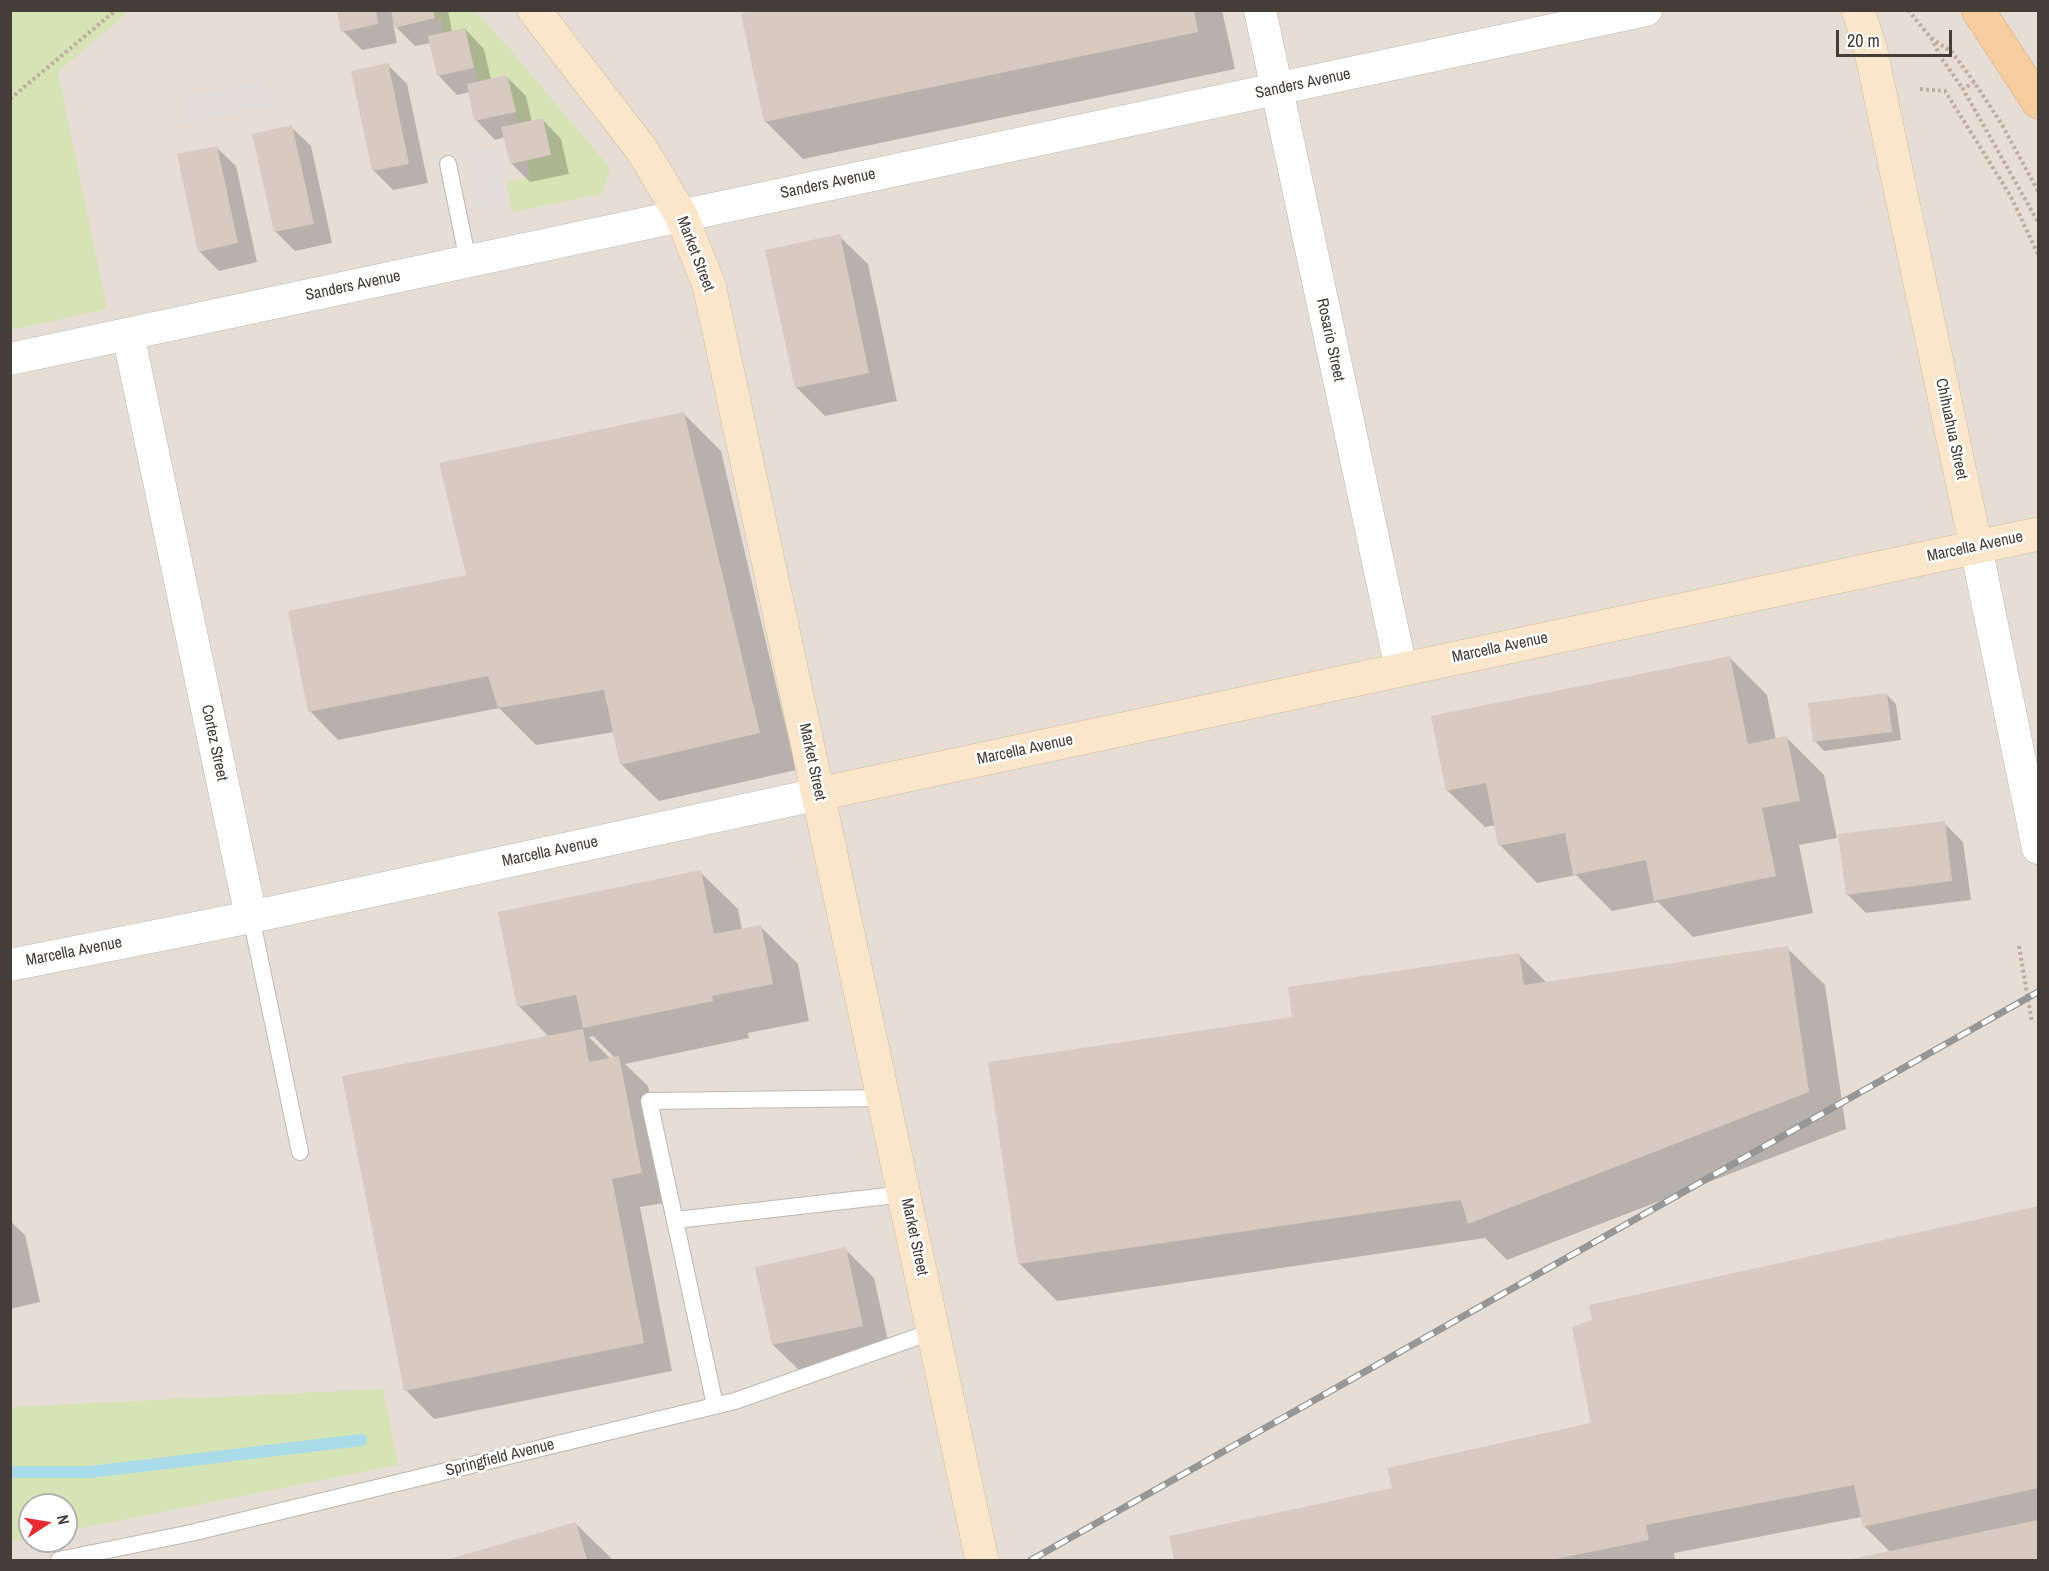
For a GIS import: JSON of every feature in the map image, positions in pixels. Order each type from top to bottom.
[{"type":"main road","points":[[1978,10],[2038,102]]},
{"type":"street","name":"Market Street","points":[[534,10],[642,150],[681,215],[709,285],[885,1098],[982,1560]]},
{"type":"street","name":"Rosario Street","points":[[1260,10],[1401,669]]},
{"type":"street","name":"Sanders Avenue","points":[[10,359],[1646,10]]},
{"type":"street","name":"Chihuahua Street","points":[[1858,10],[1870,47],[2038,848]]},
{"type":"street","name":"Cortez Street","points":[[128,334],[251,917]]},
{"type":"street","name":"Marcella Avenue","points":[[10,965],[251,917],[2038,534]]},
{"type":"lane","points":[[448,164],[468,261]]},
{"type":"lane","name":"Cortez Street","points":[[251,917],[300,1152]]},
{"type":"lane","points":[[715,1405],[649,1101],[885,1098]]},
{"type":"lane","points":[[676,1220],[905,1194]]},
{"type":"lane","name":"Springfield Avenue","points":[[59,1560],[191,1533],[715,1405],[818,1373],[934,1331]]},
{"type":"path","points":[[10,99],[116,10]]},
{"type":"path","points":[[1908,10],[1931,38],[1942,59],[1963,89],[2038,222]]},
{"type":"path","points":[[1931,38],[1952,52],[1974,82],[2001,123],[2038,191]]},
{"type":"path","points":[[1963,89],[1974,82]]},
{"type":"path","points":[[1920,88],[1945,92],[2010,195],[2038,254]]},
{"type":"path","points":[[2019,946],[2032,1023]]},
{"type":"shaded area","points":[[11,11],[2038,11],[2038,1560],[11,1560]]},
{"type":"shaded area","points":[[268,80],[274,105],[184,123],[179,99]]},
{"type":"shaded area","points":[[495,149],[507,205],[477,211],[465,155]]},
{"type":"green space","points":[[10,11],[129,11],[58,72],[107,309],[11,330]]},
{"type":"green space","points":[[433,11],[475,11],[610,168],[602,194],[512,212],[506,182],[530,177],[527,160],[543,118],[518,123],[507,75],[478,81],[465,28],[444,33],[441,19],[435,18]]},
{"type":"green space","points":[[383,1389],[398,1465],[78,1529],[78,1493],[18,1493],[18,1541],[11,1542],[11,1407]]},
{"type":"building","points":[[337,10],[376,10],[378,24],[341,32]]},
{"type":"building","points":[[391,10],[433,10],[435,18],[394,28]]},
{"type":"building","points":[[756,10],[1194,10],[1198,32],[764,122],[741,14]]},
{"type":"building","points":[[465,28],[474,68],[437,76],[428,36]]},
{"type":"building","points":[[388,63],[409,164],[372,171],[351,71]]},
{"type":"building","points":[[507,75],[516,112],[474,121],[467,84]]},
{"type":"building","points":[[543,118],[551,155],[510,164],[501,127]]},
{"type":"building","points":[[292,125],[314,224],[274,232],[252,134]]},
{"type":"building","points":[[217,146],[238,243],[198,252],[177,154]]},
{"type":"building","points":[[840,234],[869,373],[795,388],[765,250]]},
{"type":"building","points":[[684,412],[760,733],[620,765],[604,690],[498,708],[488,676],[308,712],[288,611],[466,575],[439,463]]},
{"type":"building","points":[[1730,656],[1748,744],[1787,736],[1800,801],[1762,808],[1776,876],[1654,901],[1646,860],[1573,875],[1565,833],[1498,846],[1486,783],[1446,791],[1431,716]]},
{"type":"building","points":[[1887,693],[1892,732],[1813,742],[1808,703]]},
{"type":"building","points":[[1945,821],[1952,881],[1846,895],[1838,834]]},
{"type":"building","points":[[701,870],[714,934],[761,925],[773,984],[712,996],[713,1001],[583,1028],[576,995],[517,1007],[498,912]]},
{"type":"building","points":[[1788,946],[1809,1092],[1468,1224],[1461,1200],[1018,1264],[988,1062],[1292,1017],[1288,987],[1519,953],[1524,985]]},
{"type":"building","points":[[583,1029],[589,1062],[619,1056],[642,1173],[612,1179],[644,1343],[404,1391],[342,1076]]},
{"type":"building","points":[[2038,1206],[2038,1488],[1863,1527],[1854,1485],[1646,1525],[1649,1540],[1551,1560],[1174,1560],[1169,1536],[1392,1488],[1387,1468],[1591,1423],[1572,1327],[1592,1320],[1589,1305]]},
{"type":"building","points":[[846,1247],[863,1326],[772,1345],[755,1267]]},
{"type":"building","points":[[2038,1520],[2038,1560],[1852,1560],[1852,1559]]},
{"type":"building","points":[[576,1522],[587,1560],[446,1560]]},
{"type":"waterway","points":[[10,1472],[90,1472],[361,1440]]},
{"type":"railway","points":[[1031,1560],[2038,992]]}]
